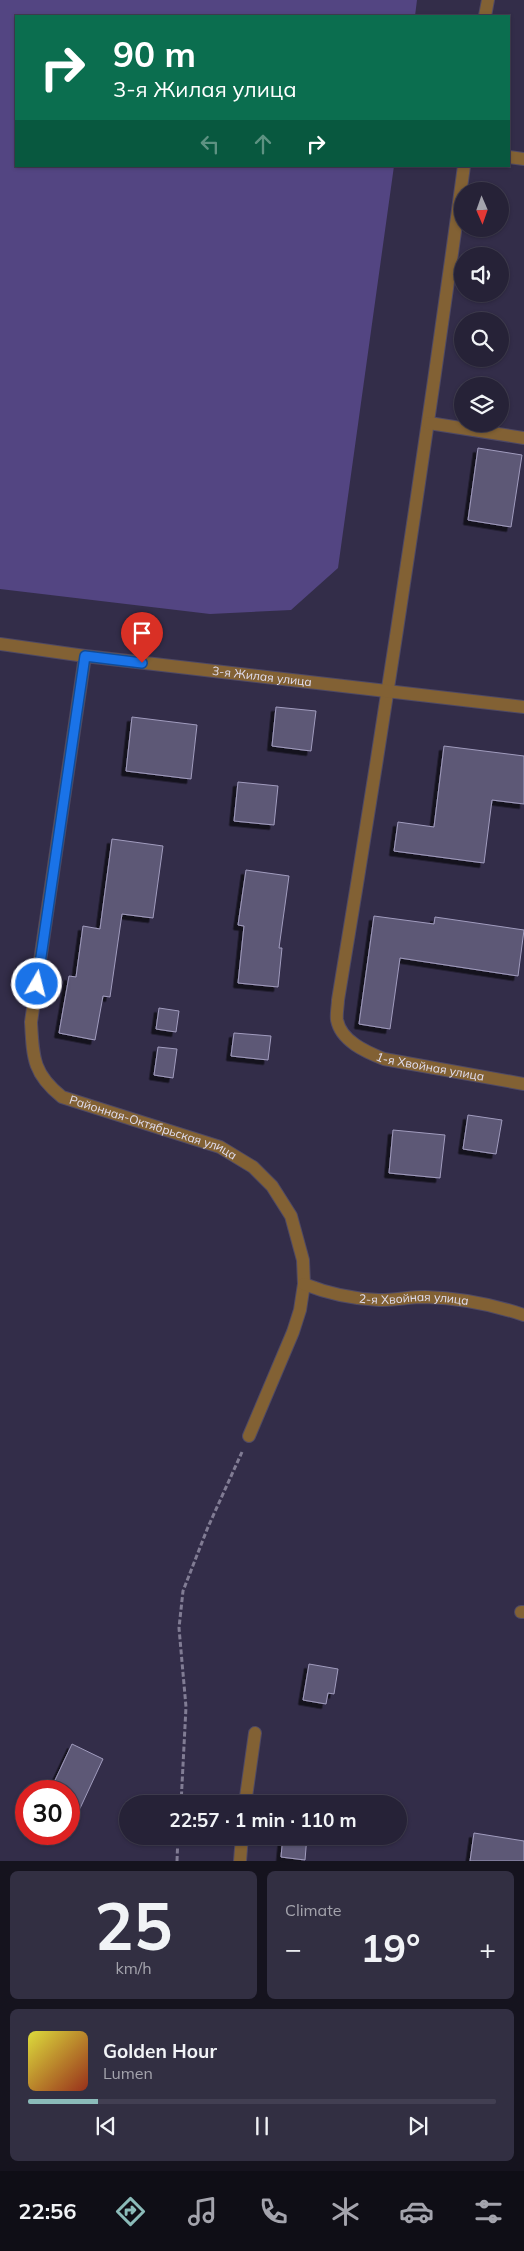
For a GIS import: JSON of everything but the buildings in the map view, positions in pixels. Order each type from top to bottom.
[{"type":"street","points":[[485,15],[488,0]]},
{"type":"street","points":[[510,157],[524,159]]},
{"type":"street","points":[[389,691],[429,423],[464,167]]},
{"type":"street","points":[[429,423],[524,438]]},
{"type":"street","name":"3-я Жилая улица","points":[[0,644],[85,656],[524,707]]},
{"type":"street","name":"Районная-Октябрьская улица","points":[[85,656],[31,1022],[32,1051],[45,1084],[62,1097],[220,1148],[253,1167],[272,1186],[291,1216],[303,1260],[304,1284],[293,1332],[249,1436]]},
{"type":"street","name":"1-я Хвойная улица","points":[[389,691],[338,1000],[337,1020],[343,1033],[362,1050],[384,1059],[524,1084]]},
{"type":"street","name":"2-я Хвойная улица","points":[[304,1284],[326,1293],[348,1298],[380,1300],[424,1297],[465,1300],[524,1314]]},
{"type":"street","points":[[246,1795],[255,1733]]},
{"type":"street","points":[[240,1861],[241,1845]]},
{"type":"path","points":[[181,1795],[186,1707],[179,1628],[183,1591],[208,1527],[249,1436]]},
{"type":"path","points":[[176,1861],[177,1845]]},
{"type":"shaded area","points":[[0,0],[417,0],[415,15],[15,15],[15,167],[394,167],[338,568],[291,610],[210,614],[0,589]]},
{"type":"route","points":[[37,984],[85,656],[142,663]]}]
